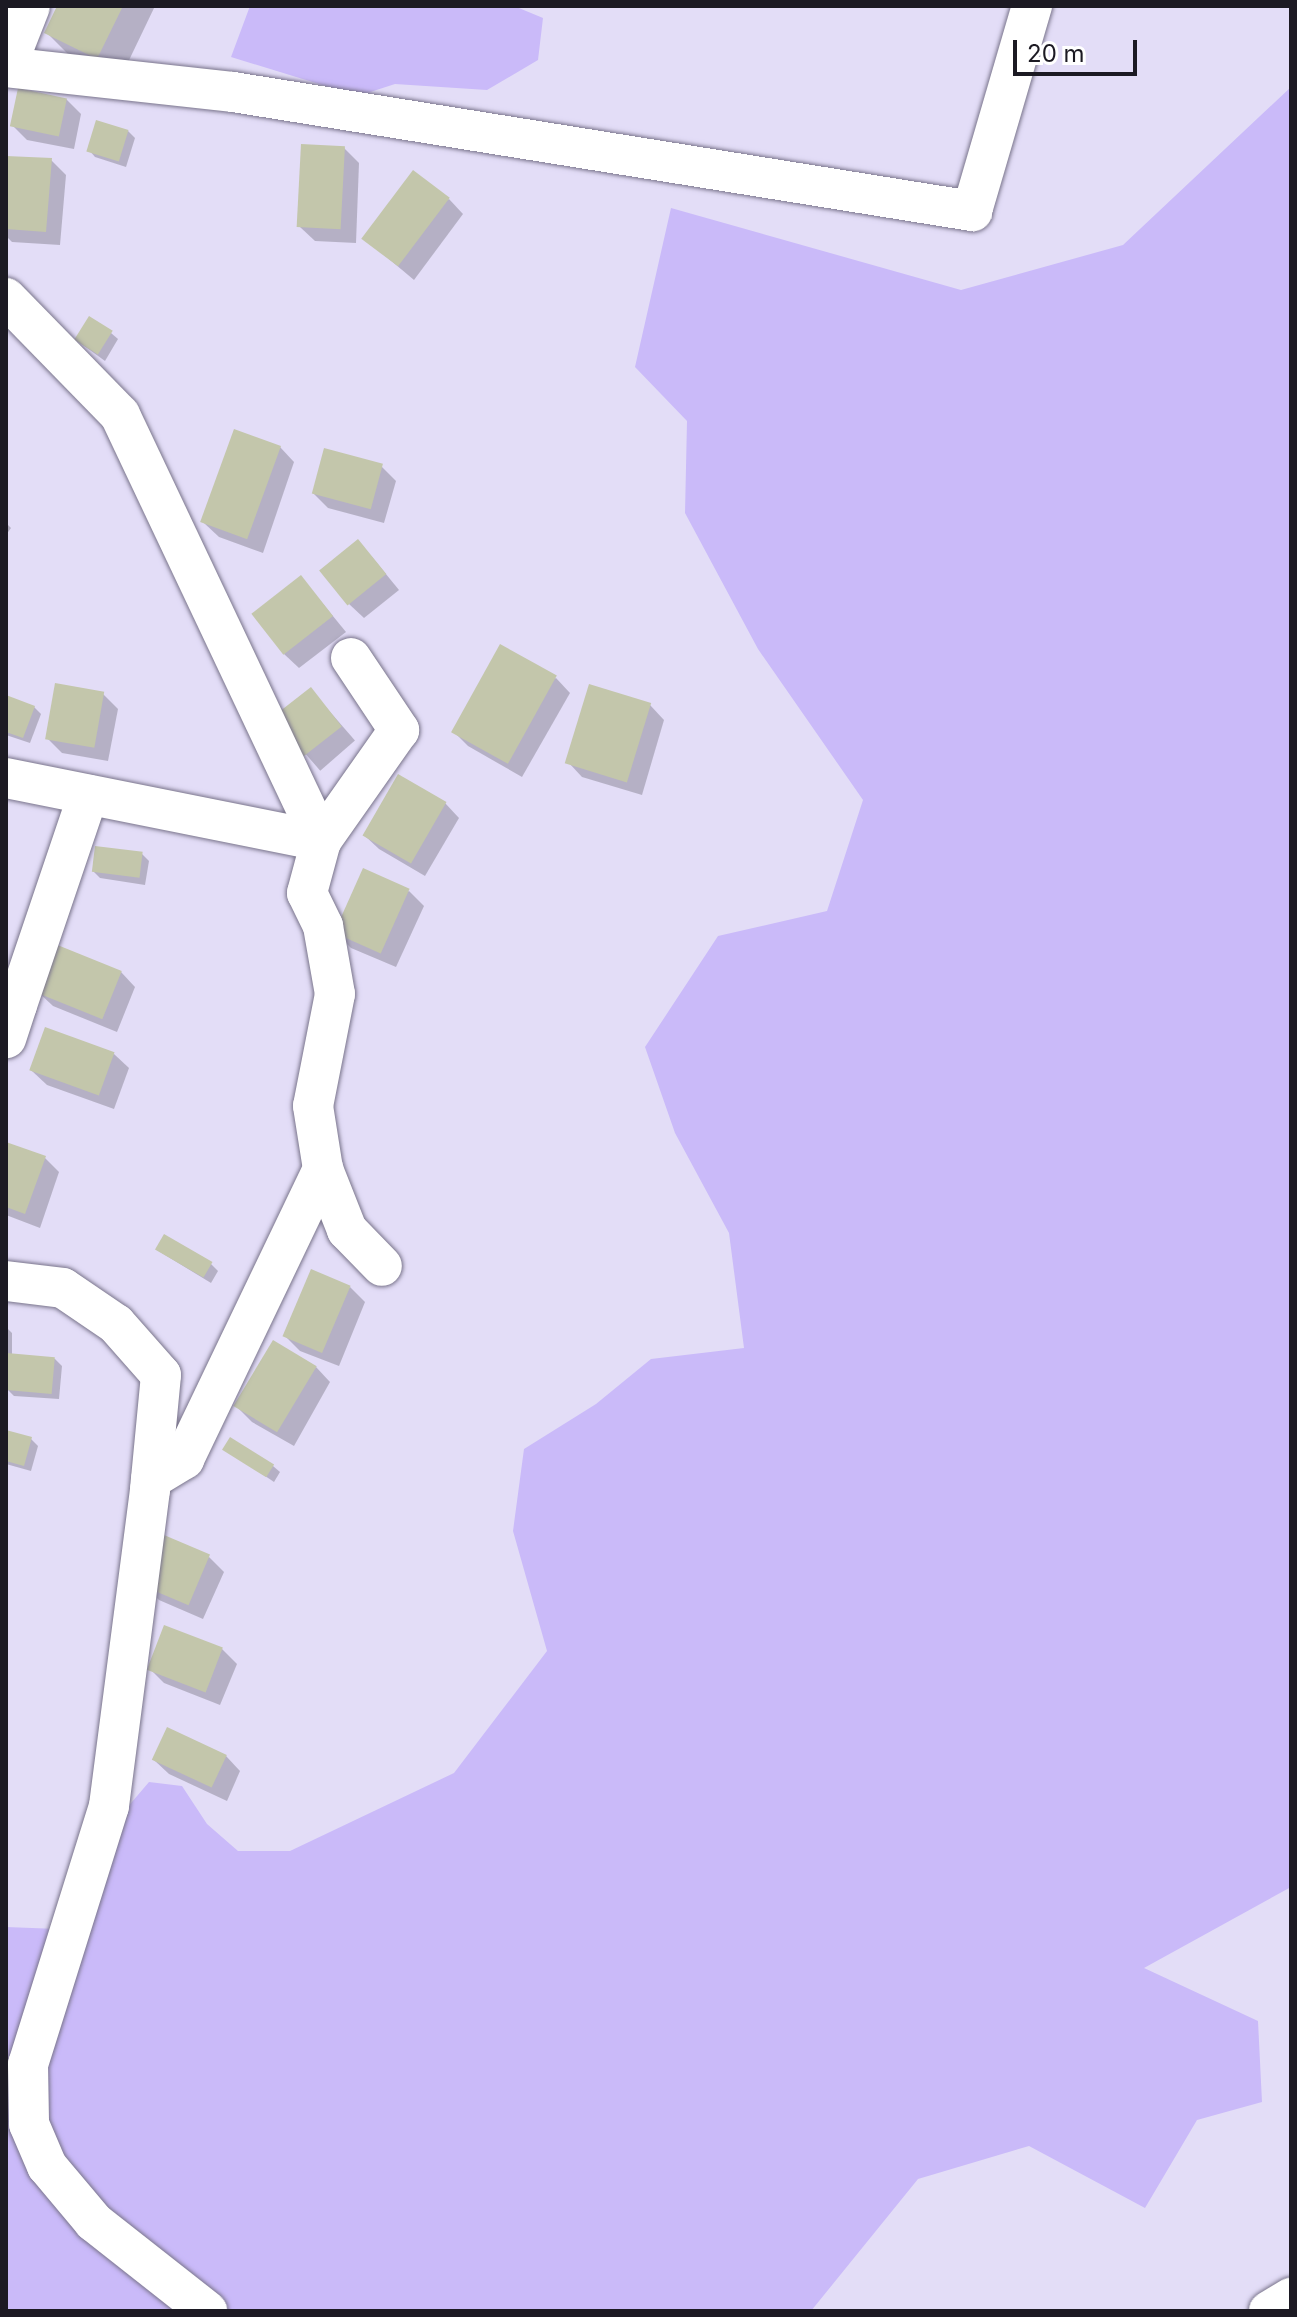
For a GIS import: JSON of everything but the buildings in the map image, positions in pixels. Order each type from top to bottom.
[{"type":"main road","points":[[6,64],[28,6]]},
{"type":"street","points":[[6,64],[233,92],[972,211],[1032,6]]},
{"type":"street","points":[[6,298],[120,415],[321,841]]},
{"type":"street","points":[[351,658],[399,730],[321,841],[307,893],[323,926],[335,994],[313,1106],[323,1169],[347,1230],[382,1266]]},
{"type":"street","points":[[6,778],[321,841]]},
{"type":"street","points":[[10,1015],[88,795]]},
{"type":"street","points":[[151,1479],[184,1459],[323,1169]]},
{"type":"street","points":[[6,1281],[63,1288],[116,1324],[161,1375],[151,1479],[109,1806],[28,2064],[29,2124],[47,2166],[94,2222],[207,2311]]},
{"type":"street","points":[[1269,2311],[1291,2298]]},
{"type":"shaded area","points":[[250,6],[514,6],[543,18],[538,60],[487,90],[395,84],[358,96],[231,57]]},
{"type":"shaded area","points":[[1291,87],[1291,1887],[1144,1968],[1258,2021],[1262,2102],[1197,2120],[1145,2208],[1029,2146],[918,2179],[811,2311],[6,2311],[6,1927],[58,1929],[120,1816],[149,1782],[182,1786],[207,1824],[238,1851],[290,1851],[454,1773],[547,1651],[513,1531],[524,1449],[596,1404],[651,1359],[744,1348],[729,1233],[675,1133],[645,1047],[718,936],[827,911],[863,800],[758,649],[685,513],[687,421],[635,367],[671,208],[961,290],[1123,245]]}]
